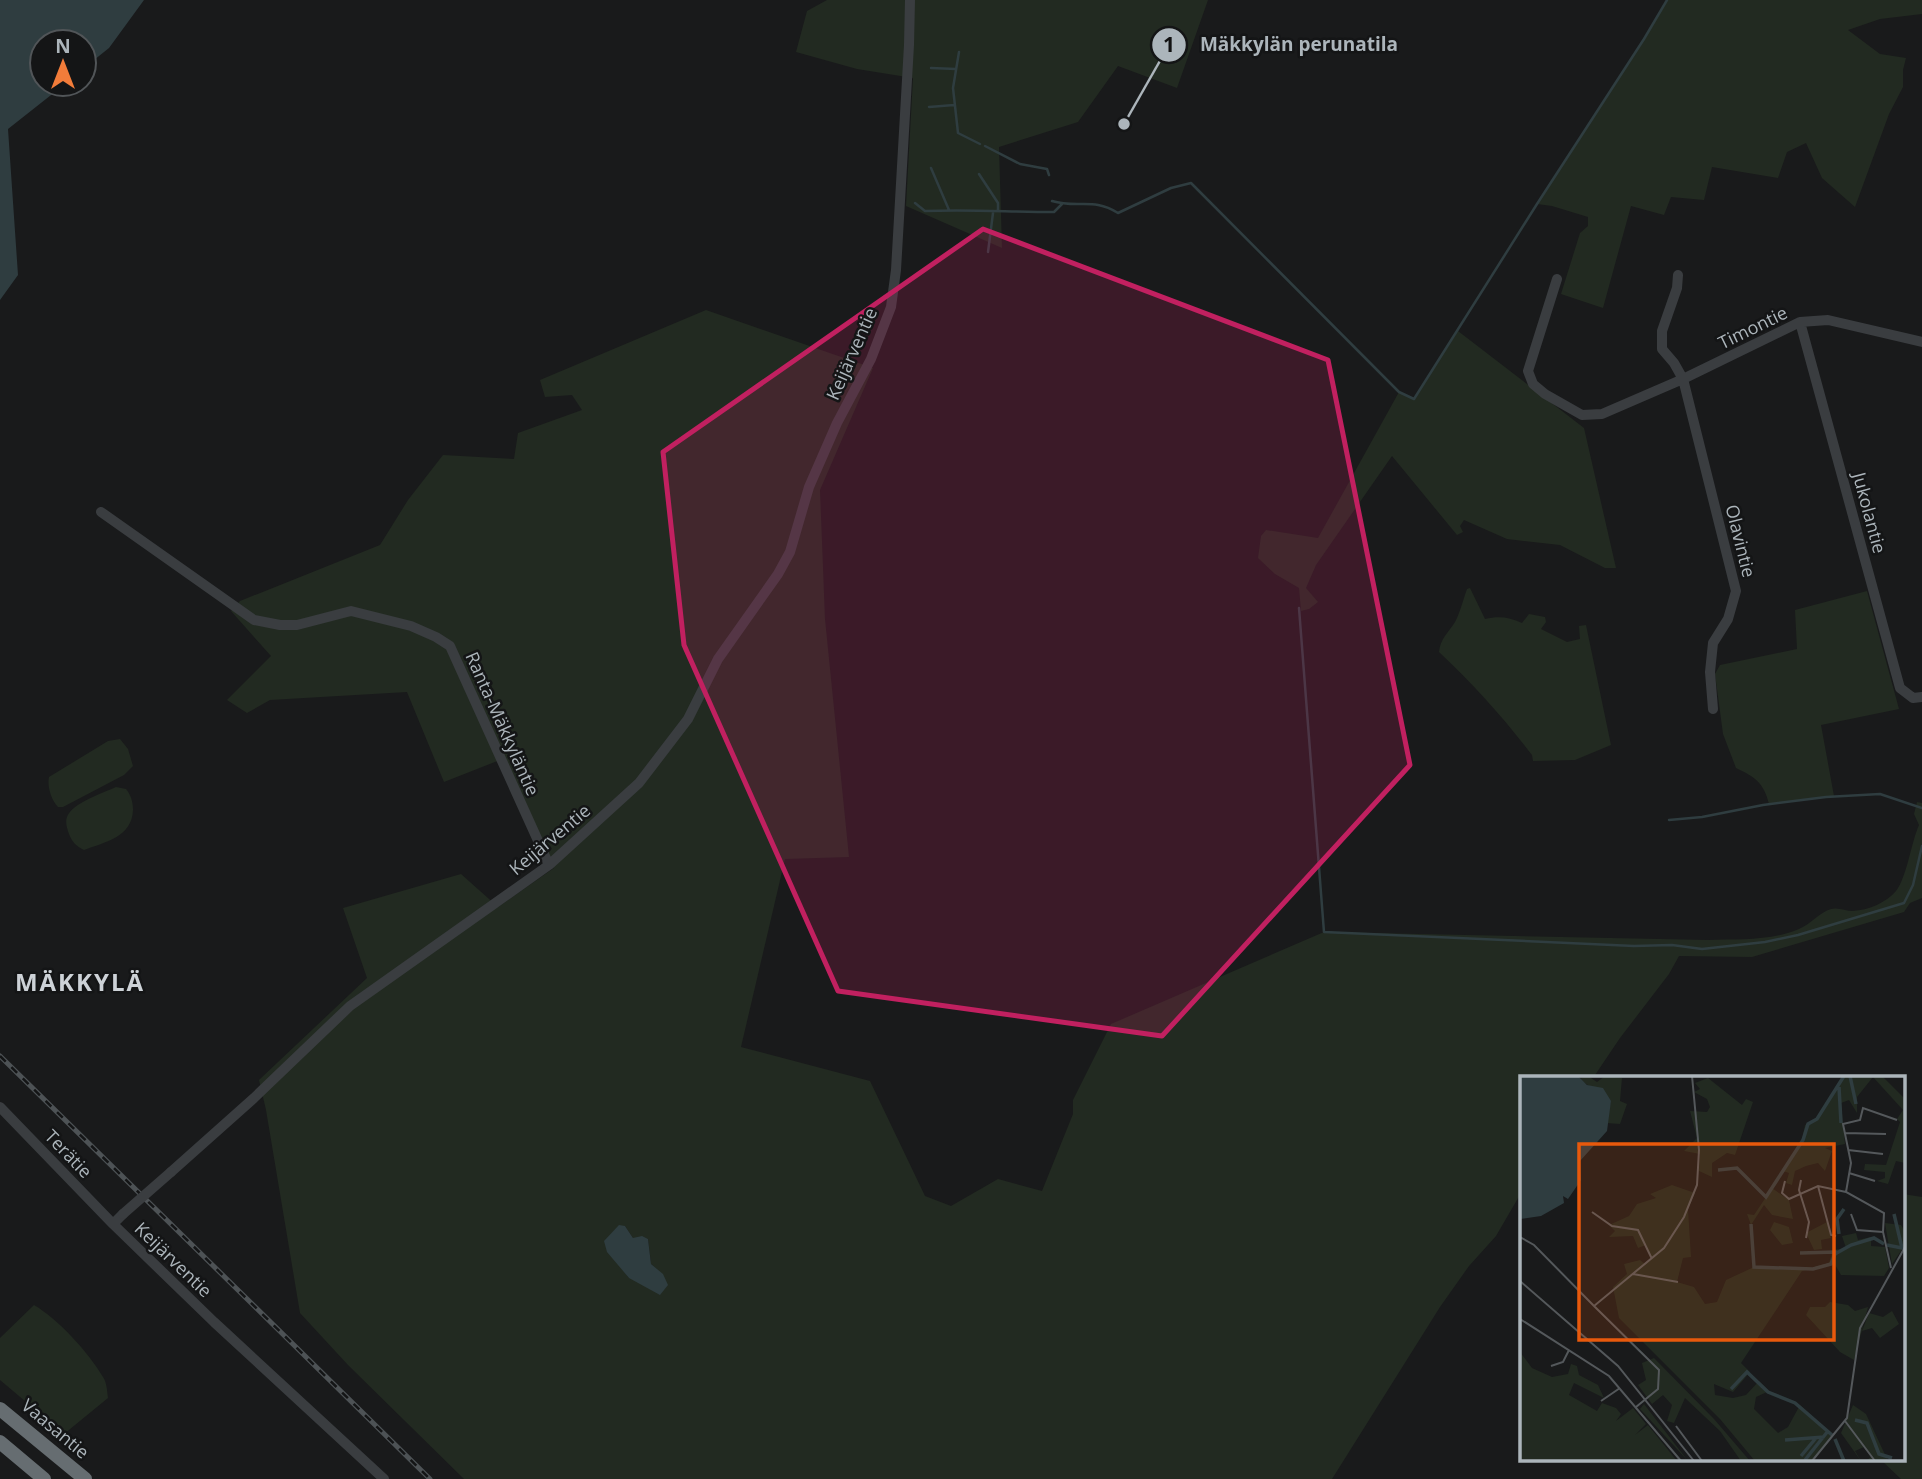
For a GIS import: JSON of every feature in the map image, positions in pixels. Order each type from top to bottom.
[{"type":"highway","name":"Vaasantie","points":[[0,1409],[85,1479]]},
{"type":"highway","points":[[0,1442],[44,1479]]},
{"type":"street","name":"Keijärventie","points":[[384,1479],[214,1322],[113,1224],[254,1098],[351,1006],[549,865],[639,783],[688,719],[718,659],[778,574],[790,552],[809,488],[837,423],[871,359],[891,307],[896,270],[910,0]]},
{"type":"street","points":[[1678,275],[1662,331],[1662,349],[1683,379]]},
{"type":"street","name":"Timontie","points":[[1557,279],[1528,371],[1533,384],[1582,415],[1602,414],[1683,379],[1800,322],[1828,320],[1922,342]]},
{"type":"street","name":"Jukolantie","points":[[1800,322],[1900,688],[1913,698],[1922,697]]},
{"type":"street","name":"Olavintie","points":[[1683,379],[1736,591],[1728,619],[1713,643],[1710,672],[1713,709]]},
{"type":"street","name":"Ranta-Mäkkyläntie","points":[[101,512],[254,620],[297,625],[351,611],[411,626],[450,646],[549,865]]},
{"type":"street","name":"Terätie","points":[[0,1107],[113,1224]]},
{"type":"highlighted area","points":[[983,229],[1328,360],[1410,765],[1162,1036],[838,991],[684,645],[663,452]]},
{"type":"shaded area","points":[[0,0],[144,0],[109,48],[98,57],[98,28],[28,28],[28,98],[47,98],[8,129],[18,275],[0,300]]},
{"type":"shaded area","points":[[827,0],[1208,0],[1177,88],[1118,66],[1078,122],[999,147],[1002,248],[906,206],[913,78],[857,69],[796,52],[807,11]]},
{"type":"shaded area","points":[[1667,0],[1922,0],[1922,14],[1880,19],[1848,30],[1880,54],[1906,58],[1903,87],[1889,114],[1855,207],[1822,178],[1806,143],[1787,152],[1778,178],[1712,167],[1704,200],[1671,197],[1664,215],[1631,206],[1603,308],[1561,294],[1580,233],[1588,226],[1588,217],[1537,204]]},
{"type":"shaded area","points":[[706,310],[873,368],[820,490],[825,619],[849,857],[785,859],[741,1047],[870,1081],[925,1196],[951,1206],[998,1179],[1042,1191],[1073,1114],[1073,1100],[1111,1024],[1324,932],[1708,940],[1777,936],[1799,929],[1831,909],[1865,909],[1892,895],[1900,885],[1919,825],[1914,814],[1917,802],[1922,803],[1922,898],[1910,903],[1904,912],[1752,957],[1679,956],[1669,974],[1594,1076],[1520,1076],[1520,1195],[1496,1236],[1469,1266],[1440,1307],[1332,1479],[464,1479],[348,1365],[300,1313],[259,1080],[367,978],[343,908],[461,874],[498,907],[554,868],[505,758],[444,782],[407,692],[270,700],[247,713],[227,700],[271,656],[231,611],[240,601],[380,545],[408,500],[443,455],[514,459],[518,433],[582,410],[572,395],[545,397],[540,380]],"holes":[[[625,1226],[633,1238],[648,1239],[651,1264],[662,1274],[629,1278],[619,1265]]]},
{"type":"shaded area","points":[[1458,331],[1584,428],[1616,568],[1605,568],[1560,545],[1507,539],[1464,520],[1460,526],[1463,532],[1457,535],[1392,456],[1316,565],[1306,588],[1318,602],[1301,611],[1299,588],[1275,574],[1258,558],[1261,536],[1266,530],[1318,538],[1399,392],[1414,398]]},
{"type":"shaded area","points":[[1470,588],[1485,619],[1504,618],[1522,623],[1529,614],[1545,617],[1546,622],[1541,629],[1567,642],[1580,639],[1579,626],[1586,625],[1611,745],[1575,760],[1533,761],[1532,755],[1499,714],[1439,652],[1457,618],[1467,589]]},
{"type":"shaded area","points":[[1867,591],[1899,709],[1821,725],[1834,796],[1769,804],[1758,782],[1736,768],[1723,734],[1715,674],[1720,665],[1797,649],[1795,610]]},
{"type":"shaded area","points":[[120,739],[128,749],[133,766],[124,775],[63,807],[58,807],[50,793],[49,777],[108,741]]},
{"type":"shaded area","points":[[116,787],[126,789],[131,799],[133,810],[128,827],[116,837],[84,850],[70,837],[66,825],[67,817],[81,803]]},
{"type":"shaded area","points":[[1904,1194],[1922,1197],[1922,1479],[1901,1479],[1883,1462],[1904,1462]]},
{"type":"shaded area","points":[[619,1225],[625,1226],[633,1238],[642,1236],[648,1239],[651,1264],[663,1274],[668,1285],[660,1295],[629,1278],[607,1252],[604,1241]]},
{"type":"shaded area","points":[[34,1305],[72,1337],[106,1384],[108,1398],[64,1434],[0,1380],[0,1338]]},
{"type":"waterway","points":[[1052,201],[1101,205],[1118,213],[1171,188],[1191,183],[1399,392],[1414,399],[1667,0]]},
{"type":"waterway","points":[[959,52],[953,88],[958,133],[980,144]]},
{"type":"waterway","points":[[931,68],[956,69]]},
{"type":"waterway","points":[[929,107],[954,105]]},
{"type":"waterway","points":[[985,146],[1020,164],[1047,169],[1049,175]]},
{"type":"waterway","points":[[931,168],[949,210]]},
{"type":"waterway","points":[[979,174],[998,203],[998,211]]},
{"type":"waterway","points":[[915,203],[925,211],[1054,212],[1062,204]]},
{"type":"waterway","points":[[988,252],[993,213]]},
{"type":"waterway","points":[[1299,608],[1324,932],[1634,946],[1672,945],[1702,949],[1765,942],[1798,935],[1904,903],[1913,885],[1922,846]]},
{"type":"waterway","points":[[1669,820],[1826,797],[1880,794],[1922,808]]},
{"type":"railway","points":[[0,1056],[430,1479]]},
{"type":"place","name":"Mäkkylän perunatila","points":[[1124,124]]},
{"type":"district","name":"MÄKKYLÄ","points":[[80,983]]}]
